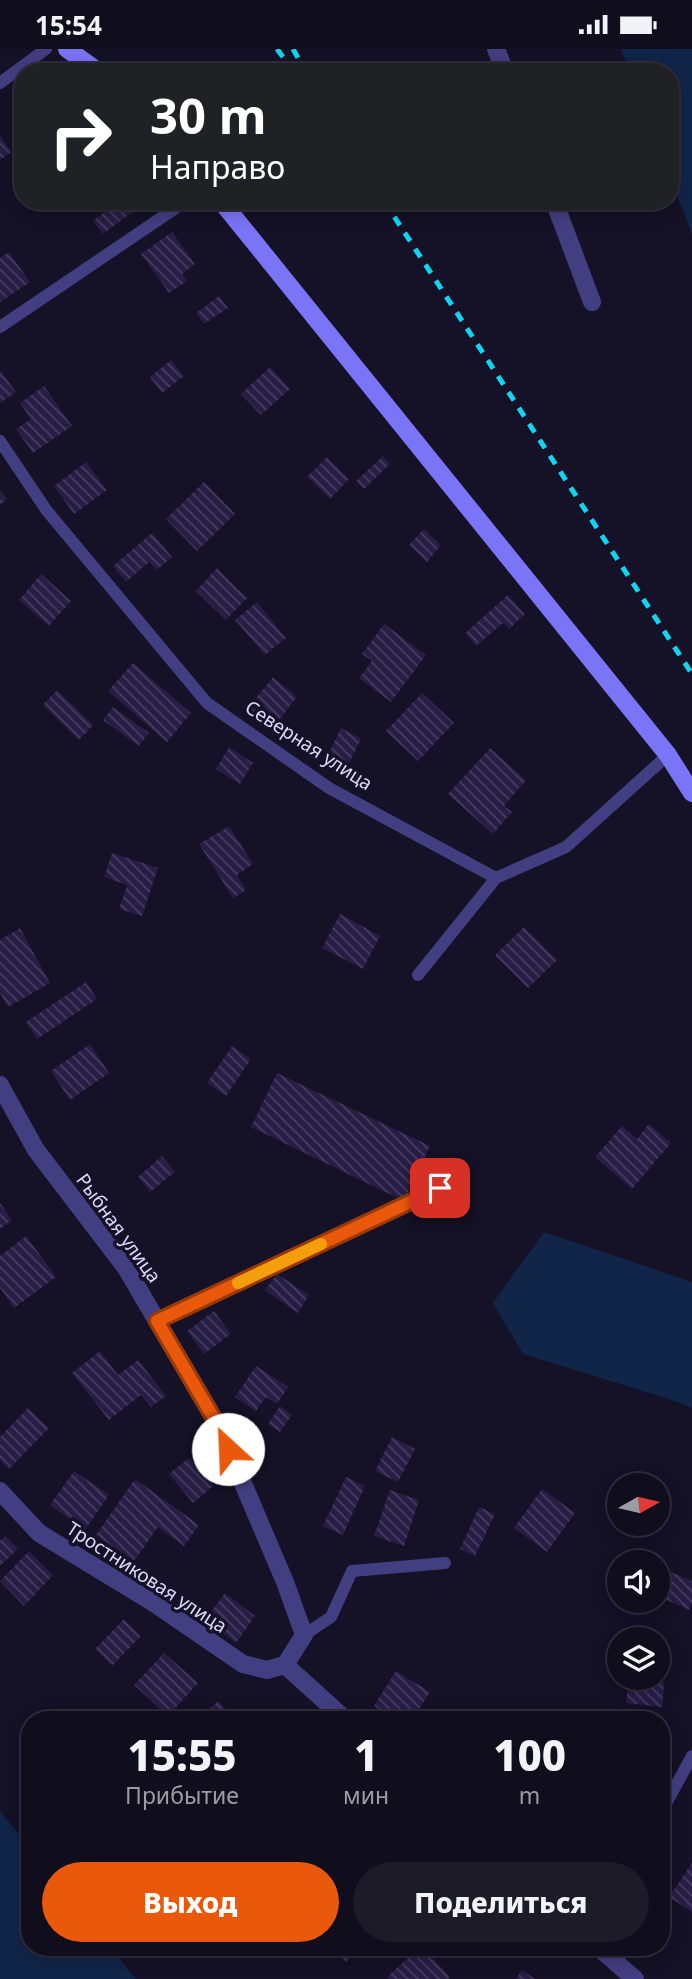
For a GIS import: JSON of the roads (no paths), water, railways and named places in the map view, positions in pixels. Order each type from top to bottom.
[{"type":"street","points":[[67,49],[86,63]]},
{"type":"street","points":[[228,210],[668,755],[692,793]]},
{"type":"street","points":[[557,210],[592,302]]},
{"type":"street","name":"Рыбная улица","points":[[0,1085],[36,1150],[126,1268],[219,1427],[285,1582],[304,1635]]},
{"type":"street","name":"Тростниковая улица","points":[[0,1491],[39,1533],[154,1603],[243,1664],[267,1670],[285,1665]]},
{"type":"street","points":[[304,1635],[285,1665],[336,1711]]},
{"type":"street","points":[[608,1956],[635,1979]]},
{"type":"lane","points":[[27,63],[46,49]]},
{"type":"lane","points":[[0,327],[173,210]]},
{"type":"lane","name":"Северная улица","points":[[0,441],[47,512],[207,703],[329,788],[496,878]]},
{"type":"lane","points":[[418,975],[496,878],[566,847],[668,755]]},
{"type":"lane","points":[[157,1321],[440,1188]]},
{"type":"lane","points":[[304,1635],[331,1617],[352,1571],[445,1563]]},
{"type":"lane","points":[[670,1796],[692,1756]]},
{"type":"water","points":[[621,49],[692,49],[692,234],[679,200],[679,63],[626,63]]},
{"type":"water","points":[[544,1232],[692,1282],[692,1408],[523,1354],[493,1303]]},
{"type":"water","points":[[0,1811],[21,1837],[21,1956],[117,1956],[136,1979],[0,1979]]},
{"type":"railway","points":[[277,49],[287,63]]},
{"type":"railway","points":[[293,49],[301,63]]},
{"type":"railway","points":[[390,210],[692,674]]}]
